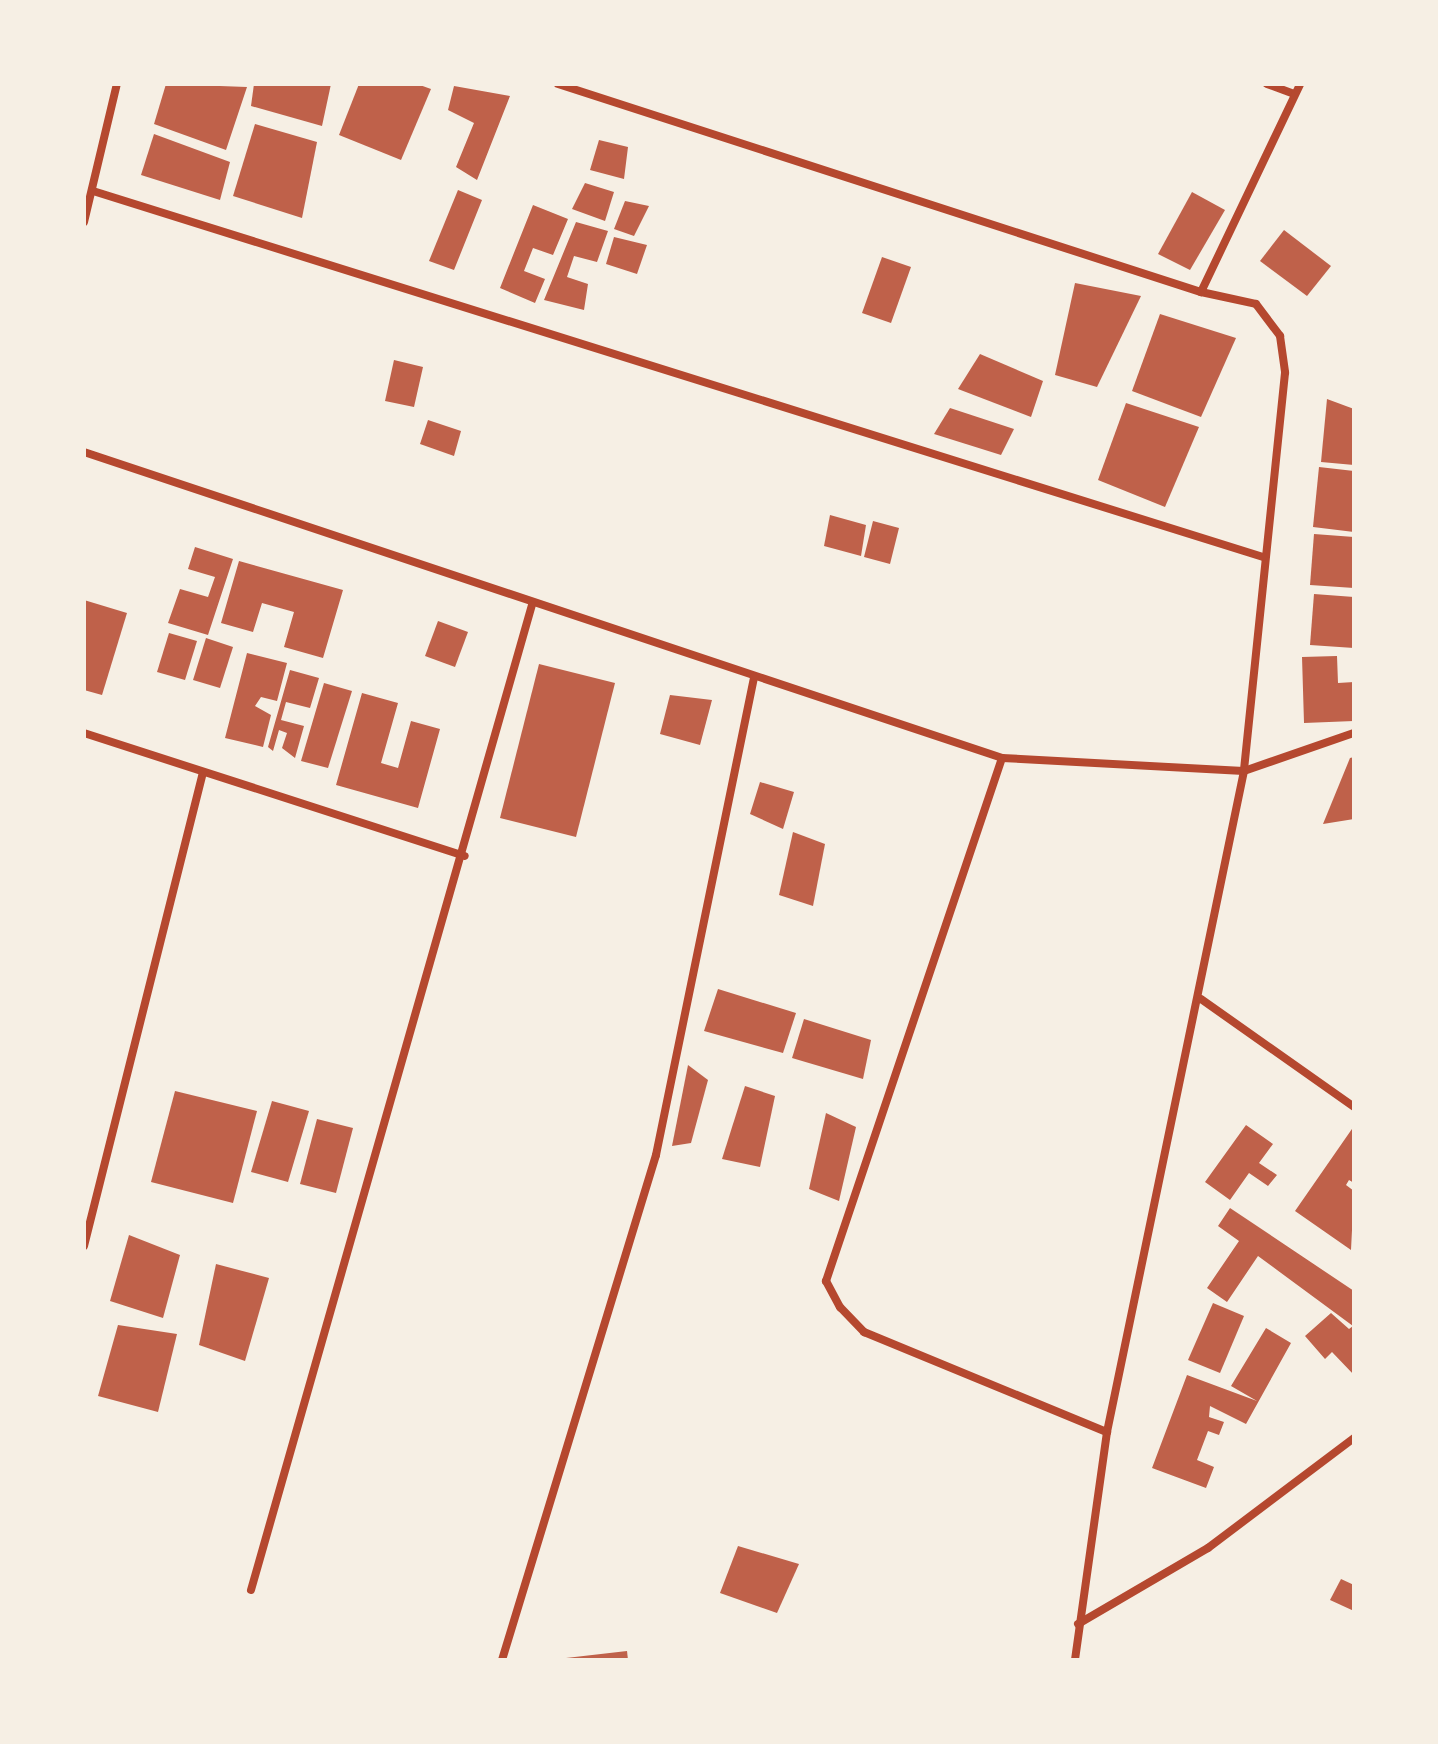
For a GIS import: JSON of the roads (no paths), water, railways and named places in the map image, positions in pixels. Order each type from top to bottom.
[{"type":"street","points":[[84,222],[117,84]]},
{"type":"street","points":[[1267,84],[1294,94]]},
{"type":"street","points":[[1201,292],[1300,84]]},
{"type":"street","points":[[563,85],[1201,292],[1256,304],[1280,336],[1285,373],[1263,557],[1244,771],[1201,999],[1107,1432],[1075,1660]]},
{"type":"street","points":[[93,191],[1263,557]]},
{"type":"street","points":[[84,452],[532,605],[1002,758],[1244,771],[1354,733]]},
{"type":"street","points":[[251,1590],[465,856],[532,605]]},
{"type":"street","points":[[502,1660],[656,1155],[754,677]]},
{"type":"street","points":[[84,733],[465,856]]},
{"type":"street","points":[[1002,758],[826,1281],[840,1307],[864,1332],[1107,1432]]},
{"type":"street","points":[[84,1246],[203,773]]},
{"type":"street","points":[[1201,999],[1354,1107]]},
{"type":"street","points":[[1078,1624],[1208,1548],[1354,1438]]}]
